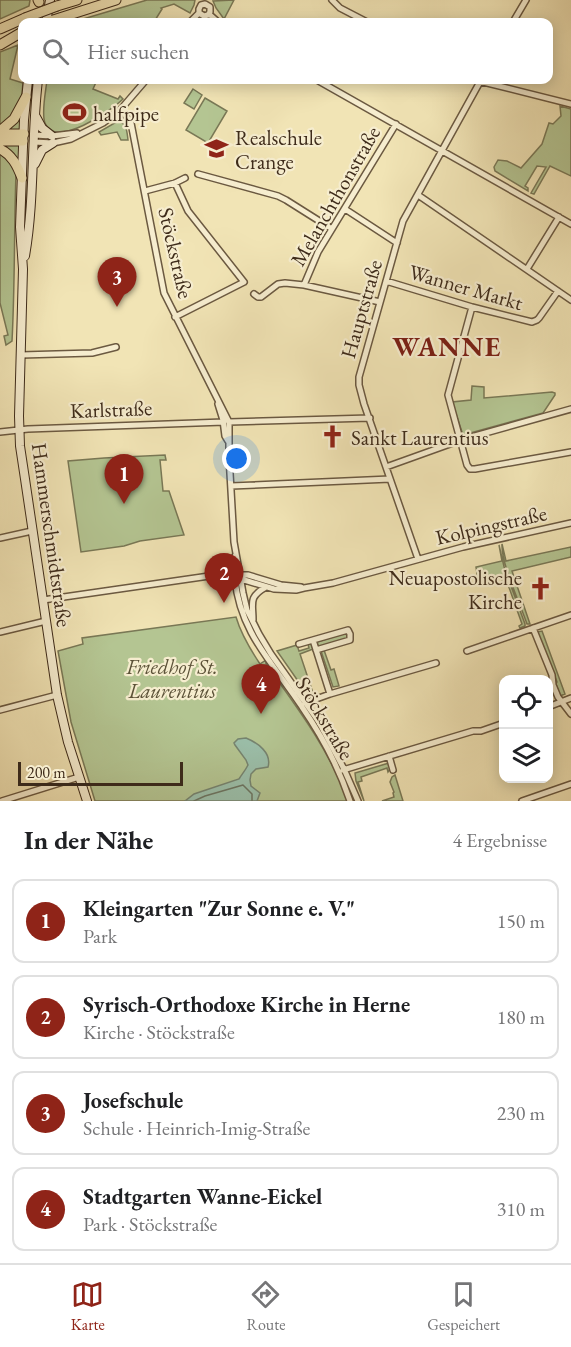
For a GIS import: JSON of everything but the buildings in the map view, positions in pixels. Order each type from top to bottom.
[{"type":"highway","points":[[25,18],[53,3],[77,0]]},
{"type":"highway","points":[[62,18],[116,0]]},
{"type":"highway","points":[[0,23],[18,19]]},
{"type":"highway","points":[[0,29],[18,21]]},
{"type":"highway","points":[[0,43],[18,34]]},
{"type":"highway","points":[[0,133],[14,119],[26,97]]},
{"type":"highway","points":[[0,133],[23,138]]},
{"type":"highway","points":[[0,141],[23,138]]},
{"type":"highway","points":[[0,149],[9,154],[22,178]]},
{"type":"main road","points":[[37,18],[39,1]]},
{"type":"main road","points":[[51,18],[53,3]]},
{"type":"main road","name":"Hammerschmidtstraße","points":[[28,84],[20,227],[23,269],[19,429],[57,696],[68,742],[87,801]]},
{"type":"main road","name":"Hammerschmidtstraße","points":[[23,269],[30,219],[38,84]]},
{"type":"main road","points":[[33,168],[42,150],[53,140],[35,116]]},
{"type":"main road","points":[[23,138],[34,138]]},
{"type":"street","points":[[332,0],[340,8],[359,18]]},
{"type":"street","points":[[515,18],[526,0]]},
{"type":"street","points":[[194,18],[199,13],[199,7],[205,2],[210,7],[209,14]]},
{"type":"street","points":[[199,13],[204,16],[209,14]]},
{"type":"street","points":[[209,14],[214,18]]},
{"type":"street","points":[[34,138],[53,140],[81,133],[103,123],[121,109],[143,84]]},
{"type":"street","points":[[324,84],[571,224]]},
{"type":"street","name":"Hauptstraße","points":[[418,559],[360,390],[359,377],[403,221],[477,84]]},
{"type":"street","points":[[494,84],[571,104]]},
{"type":"street","name":"Stöckstraße","points":[[121,109],[131,123],[164,293],[227,422],[230,435],[228,442],[239,606],[248,628],[266,657],[319,722],[358,801]]},
{"type":"street","name":"Melanchthonstraße","points":[[304,285],[318,252],[396,124]]},
{"type":"street","points":[[198,174],[278,196],[332,229]]},
{"type":"street","points":[[145,191],[185,178]]},
{"type":"street","points":[[175,183],[188,211],[244,282],[176,317]]},
{"type":"street","points":[[418,195],[571,300]]},
{"type":"street","points":[[345,209],[397,243]]},
{"type":"street","points":[[527,269],[560,217]]},
{"type":"street","name":"Wanner Markt","points":[[386,281],[527,322],[535,322],[558,291]]},
{"type":"street","points":[[254,294],[261,297],[278,284],[285,283],[380,302]]},
{"type":"street","points":[[472,307],[448,392],[467,465],[470,469],[475,469],[571,452]]},
{"type":"street","points":[[21,355],[92,353],[116,347]]},
{"type":"street","points":[[386,467],[459,440],[571,409]]},
{"type":"street","name":"Karlstraße","points":[[0,432],[19,429],[370,418]]},
{"type":"street","points":[[231,486],[390,478]]},
{"type":"street","name":"Kolpingstraße","points":[[304,588],[333,583],[478,543],[571,523]]},
{"type":"street","points":[[0,538],[32,531]]},
{"type":"street","points":[[43,600],[217,576],[248,575],[281,585],[304,588]]},
{"type":"street","points":[[237,577],[266,587],[288,591],[304,588]]},
{"type":"street","name":"Stöckstraße","points":[[237,577],[253,622],[303,704]]},
{"type":"street","points":[[253,622],[254,597],[266,587]]},
{"type":"street","points":[[467,651],[571,615]]},
{"type":"street","points":[[0,632],[46,621]]},
{"type":"street","points":[[533,628],[552,675],[558,697],[571,714]]},
{"type":"street","points":[[299,644],[348,630],[351,634],[350,640],[316,650]]},
{"type":"street","points":[[313,640],[330,694]]},
{"type":"street","points":[[303,704],[436,663]]},
{"type":"street","points":[[0,710],[57,696]]},
{"type":"street","points":[[553,705],[571,698]]},
{"type":"street","points":[[341,770],[499,724]]},
{"type":"street","points":[[389,756],[393,770]]},
{"type":"street","name":"Stöckstraße","points":[[341,770],[350,801]]},
{"type":"street","points":[[2,801],[79,777]]},
{"type":"street","points":[[522,801],[571,784]]},
{"type":"green space","points":[[0,0],[30,0],[29,6],[0,19]]},
{"type":"green space","points":[[147,0],[195,0],[190,13],[174,4],[161,8],[156,18],[86,18]]},
{"type":"green space","points":[[234,0],[225,18],[213,1]]},
{"type":"green space","points":[[18,45],[10,79],[23,84],[19,166],[16,173],[12,341],[6,345],[4,336],[8,335],[0,303],[0,52]]},
{"type":"green space","points":[[46,84],[95,84],[93,89],[118,99],[120,96],[123,99],[96,119],[71,130],[60,132],[51,130],[45,123]]},
{"type":"green space","points":[[193,89],[202,95],[194,109],[184,103]]},
{"type":"green space","points":[[205,98],[227,111],[208,143],[186,130]]},
{"type":"green space","points":[[560,106],[571,109],[571,176],[550,166],[534,194],[531,193],[546,167],[537,166],[525,186],[528,191],[495,171],[494,167],[498,160],[507,161],[521,168],[542,144],[549,123],[553,124],[561,116]]},
{"type":"green space","points":[[118,121],[125,126],[128,140],[121,140],[117,132],[101,135],[99,132]]},
{"type":"green space","points":[[472,386],[484,387],[484,398],[552,392],[555,395],[543,413],[463,435],[452,402],[471,400]]},
{"type":"green space","points":[[165,455],[166,460],[160,460],[163,491],[169,491],[184,535],[81,552],[68,461]]},
{"type":"green space","points":[[502,544],[506,561],[571,547],[571,557],[512,571],[530,624],[527,624],[508,573]]},
{"type":"green space","points":[[499,545],[506,575],[493,580],[491,576],[478,579],[476,567],[502,561]]},
{"type":"green space","points":[[506,577],[525,624],[520,628],[522,624],[506,579],[502,580]]},
{"type":"green space","name":"Friedhof St. Laurentius","points":[[236,617],[246,641],[260,664],[266,660],[266,664],[322,747],[348,801],[95,801],[71,722],[58,651],[83,644],[82,638]]},
{"type":"green space","points":[[542,631],[565,694],[560,696],[557,682],[537,632]]},
{"type":"green space","points":[[346,633],[348,636],[346,640],[318,647],[317,642]]},
{"type":"green space","points":[[311,643],[313,649],[300,654],[313,693],[305,691],[277,651],[297,645],[299,651],[309,648],[308,644]]},
{"type":"green space","points":[[324,650],[331,670],[334,669],[339,686],[333,687],[321,651]]},
{"type":"green space","points":[[389,763],[388,772],[387,768],[361,777],[362,781],[358,782],[364,801],[355,773]]},
{"type":"green space","points":[[395,775],[403,801],[382,801],[394,797],[390,782]]},
{"type":"water","points":[[246,738],[266,753],[269,762],[268,767],[256,769],[251,774],[251,786],[260,793],[257,801],[185,801],[194,794],[239,779],[248,765],[234,743],[238,739]]},
{"type":"place","name":"halfpipe","points":[[75,113]]},
{"type":"place","name":"Realschule Crange","points":[[217,149]]},
{"type":"place","name":"Josefschule","points":[[117,307]]},
{"type":"place","name":"Sankt Laurentius","points":[[333,437]]},
{"type":"place","name":"Kleingarten \"Zur Sonne e. V.\"","points":[[124,504]]},
{"type":"place","name":"Neuapostolische Kirche","points":[[540,589]]},
{"type":"place","name":"Syrisch-Orthodoxe Kirche in Herne","points":[[224,603]]},
{"type":"place","name":"Stadtgarten Wanne-Eickel","points":[[261,714]]},
{"type":"district","name":"WANNE","points":[[447,346]]}]
